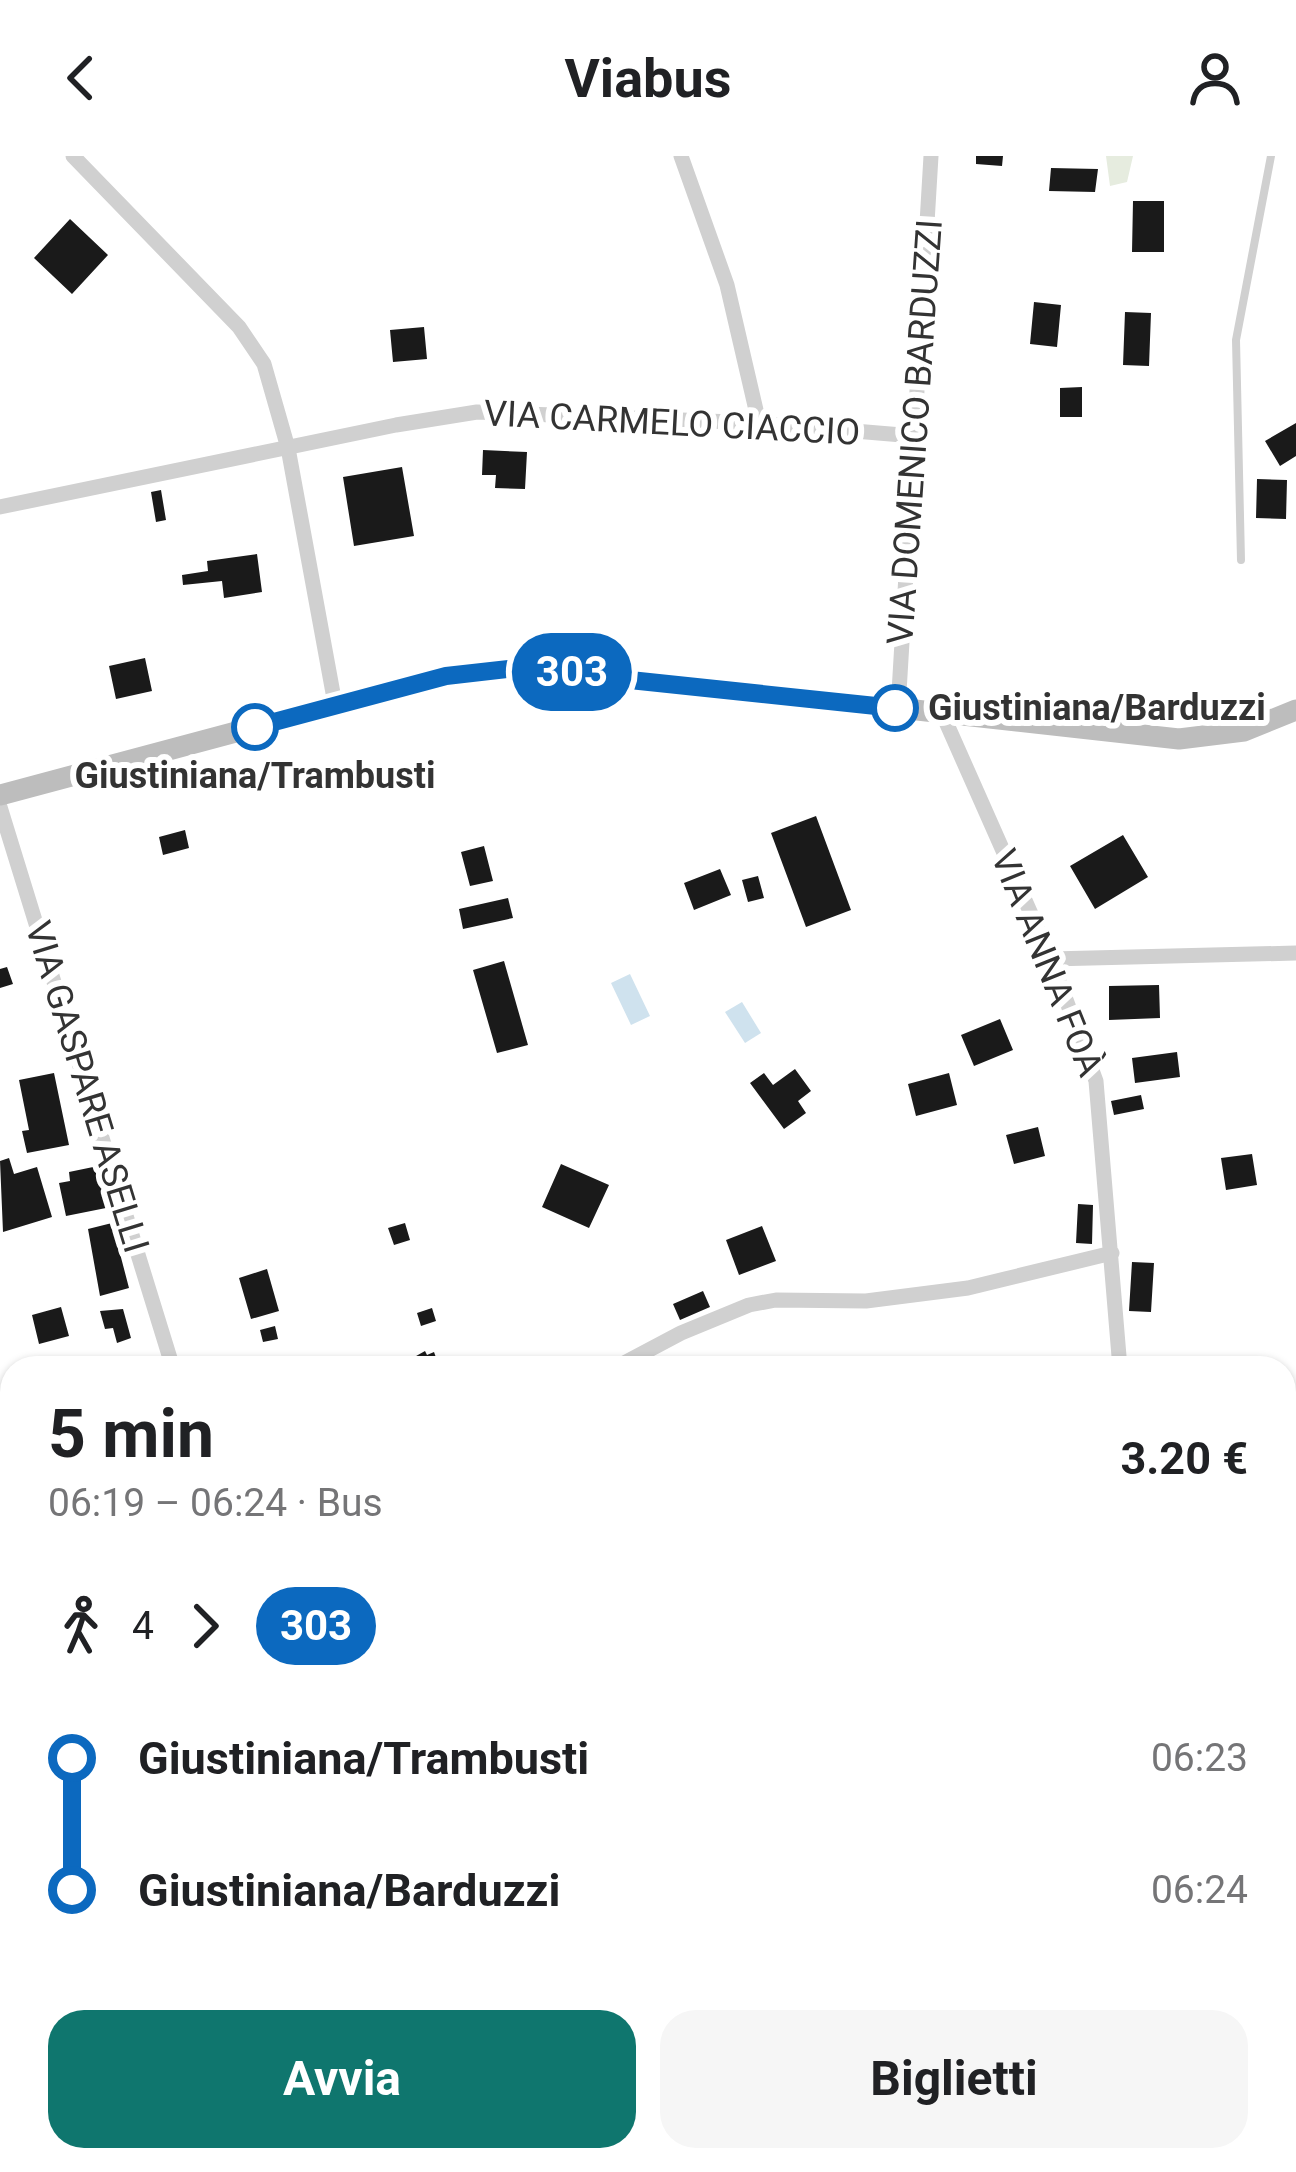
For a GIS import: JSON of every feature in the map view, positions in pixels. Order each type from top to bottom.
[{"type":"street","points":[[74,156],[252,343],[271,380],[288,448],[334,704]]},
{"type":"street","points":[[681,156],[727,285],[759,423]]},
{"type":"street","name":"VIA DOMENICO BARDUZZI","points":[[898,709],[932,156]]},
{"type":"street","name":"VIA CARMELO CIACCIO","points":[[0,507],[477,412],[759,423],[914,436]]},
{"type":"street","points":[[0,795],[446,676],[516,668],[1192,740],[1244,731],[1296,710]]},
{"type":"street","name":"VIA ANNA FOÀ","points":[[942,713],[1051,959],[1096,1081],[1119,1356]]},
{"type":"street","name":"VIA GASPARE ASELLI","points":[[0,807],[169,1356]]},
{"type":"street","points":[[1051,959],[1296,953]]},
{"type":"street","points":[[632,1356],[749,1305],[776,1300],[866,1301],[968,1288],[1112,1252]]},
{"type":"lane","points":[[1241,560],[1236,340],[1271,156]]},
{"type":"shaded area","points":[[1106,156],[1133,156],[1127,182],[1110,186]]},
{"type":"water","points":[[630,974],[650,1016],[631,1025],[611,983]]},
{"type":"water","points":[[742,1002],[761,1033],[745,1043],[725,1012]]},
{"type":"building","points":[[976,156],[1003,156],[1002,166],[976,164]]},
{"type":"building","points":[[1051,168],[1098,169],[1095,192],[1049,191]]},
{"type":"building","points":[[1133,201],[1164,201],[1164,252],[1132,252]]},
{"type":"building","points":[[70,219],[108,255],[72,294],[34,258]]},
{"type":"building","points":[[1034,302],[1061,305],[1057,347],[1030,344]]},
{"type":"building","points":[[1125,312],[1151,313],[1149,366],[1123,365]]},
{"type":"building","points":[[424,327],[427,359],[393,362],[390,330]]},
{"type":"building","points":[[1082,387],[1082,417],[1060,417],[1060,388]]},
{"type":"building","points":[[1296,423],[1296,456],[1280,466],[1265,441]]},
{"type":"building","points":[[483,450],[527,452],[525,489],[495,488],[496,475],[482,475]]},
{"type":"building","points":[[402,467],[414,536],[354,546],[343,477]]},
{"type":"building","points":[[1257,479],[1287,480],[1286,519],[1256,518]]},
{"type":"building","points":[[161,490],[166,520],[156,522],[151,492]]},
{"type":"building","points":[[257,554],[262,592],[224,598],[222,581],[183,585],[182,575],[208,571],[207,561]]},
{"type":"building","points":[[145,658],[152,691],[116,699],[109,666]]},
{"type":"building","points":[[816,816],[851,910],[806,927],[771,833]]},
{"type":"building","points":[[185,830],[189,848],[163,855],[159,837]]},
{"type":"building","points":[[1123,835],[1148,877],[1095,909],[1070,866]]},
{"type":"building","points":[[484,846],[493,881],[470,886],[461,852]]},
{"type":"building","points":[[720,869],[731,895],[694,910],[684,883]]},
{"type":"building","points":[[758,876],[764,898],[748,902],[742,880]]},
{"type":"building","points":[[508,898],[513,918],[463,929],[459,909]]},
{"type":"building","points":[[504,961],[528,1045],[497,1053],[473,970]]},
{"type":"building","points":[[7,967],[13,984],[0,988],[0,969]]},
{"type":"building","points":[[1159,985],[1160,1018],[1109,1020],[1109,986]]},
{"type":"building","points":[[1000,1019],[1013,1050],[974,1066],[961,1035]]},
{"type":"building","points":[[1177,1052],[1180,1077],[1135,1083],[1132,1058]]},
{"type":"building","points":[[795,1069],[811,1091],[798,1101],[806,1113],[784,1129],[750,1083],[764,1073],[773,1085]]},
{"type":"building","points":[[54,1073],[69,1145],[27,1153],[22,1131],[29,1130],[19,1080]]},
{"type":"building","points":[[949,1073],[957,1105],[916,1116],[908,1084]]},
{"type":"building","points":[[1141,1095],[1144,1109],[1114,1115],[1111,1101]]},
{"type":"building","points":[[1038,1127],[1045,1156],[1014,1164],[1006,1135]]},
{"type":"building","points":[[1252,1154],[1257,1185],[1226,1190],[1221,1158]]},
{"type":"building","points":[[9,1158],[14,1174],[37,1167],[52,1217],[3,1232],[0,1161]]},
{"type":"building","points":[[561,1164],[609,1185],[589,1228],[542,1207]]},
{"type":"building","points":[[98,1166],[106,1208],[66,1216],[59,1183],[70,1181],[69,1172]]},
{"type":"building","points":[[1078,1204],[1093,1205],[1092,1244],[1076,1243]]},
{"type":"building","points":[[112,1223],[129,1288],[100,1296],[88,1229]]},
{"type":"building","points":[[405,1223],[410,1240],[394,1245],[388,1228]]},
{"type":"building","points":[[762,1226],[776,1261],[739,1275],[726,1240]]},
{"type":"building","points":[[1132,1262],[1154,1263],[1151,1312],[1129,1311]]},
{"type":"building","points":[[267,1269],[279,1311],[251,1319],[239,1278]]},
{"type":"building","points":[[703,1291],[710,1307],[680,1320],[673,1304]]},
{"type":"building","points":[[61,1307],[69,1336],[39,1344],[32,1315]]},
{"type":"building","points":[[432,1308],[436,1321],[421,1326],[417,1313]]},
{"type":"building","points":[[123,1309],[131,1338],[117,1343],[113,1328],[105,1329],[100,1311]]},
{"type":"building","points":[[275,1326],[278,1339],[263,1342],[260,1330]]},
{"type":"bus line","name":"303","points":[[255,727],[446,676],[516,668],[895,708]]},
{"type":"place","name":"Giustiniana/Barduzzi","points":[[895,708]]},
{"type":"place","name":"Giustiniana/Trambusti","points":[[255,727]]}]
